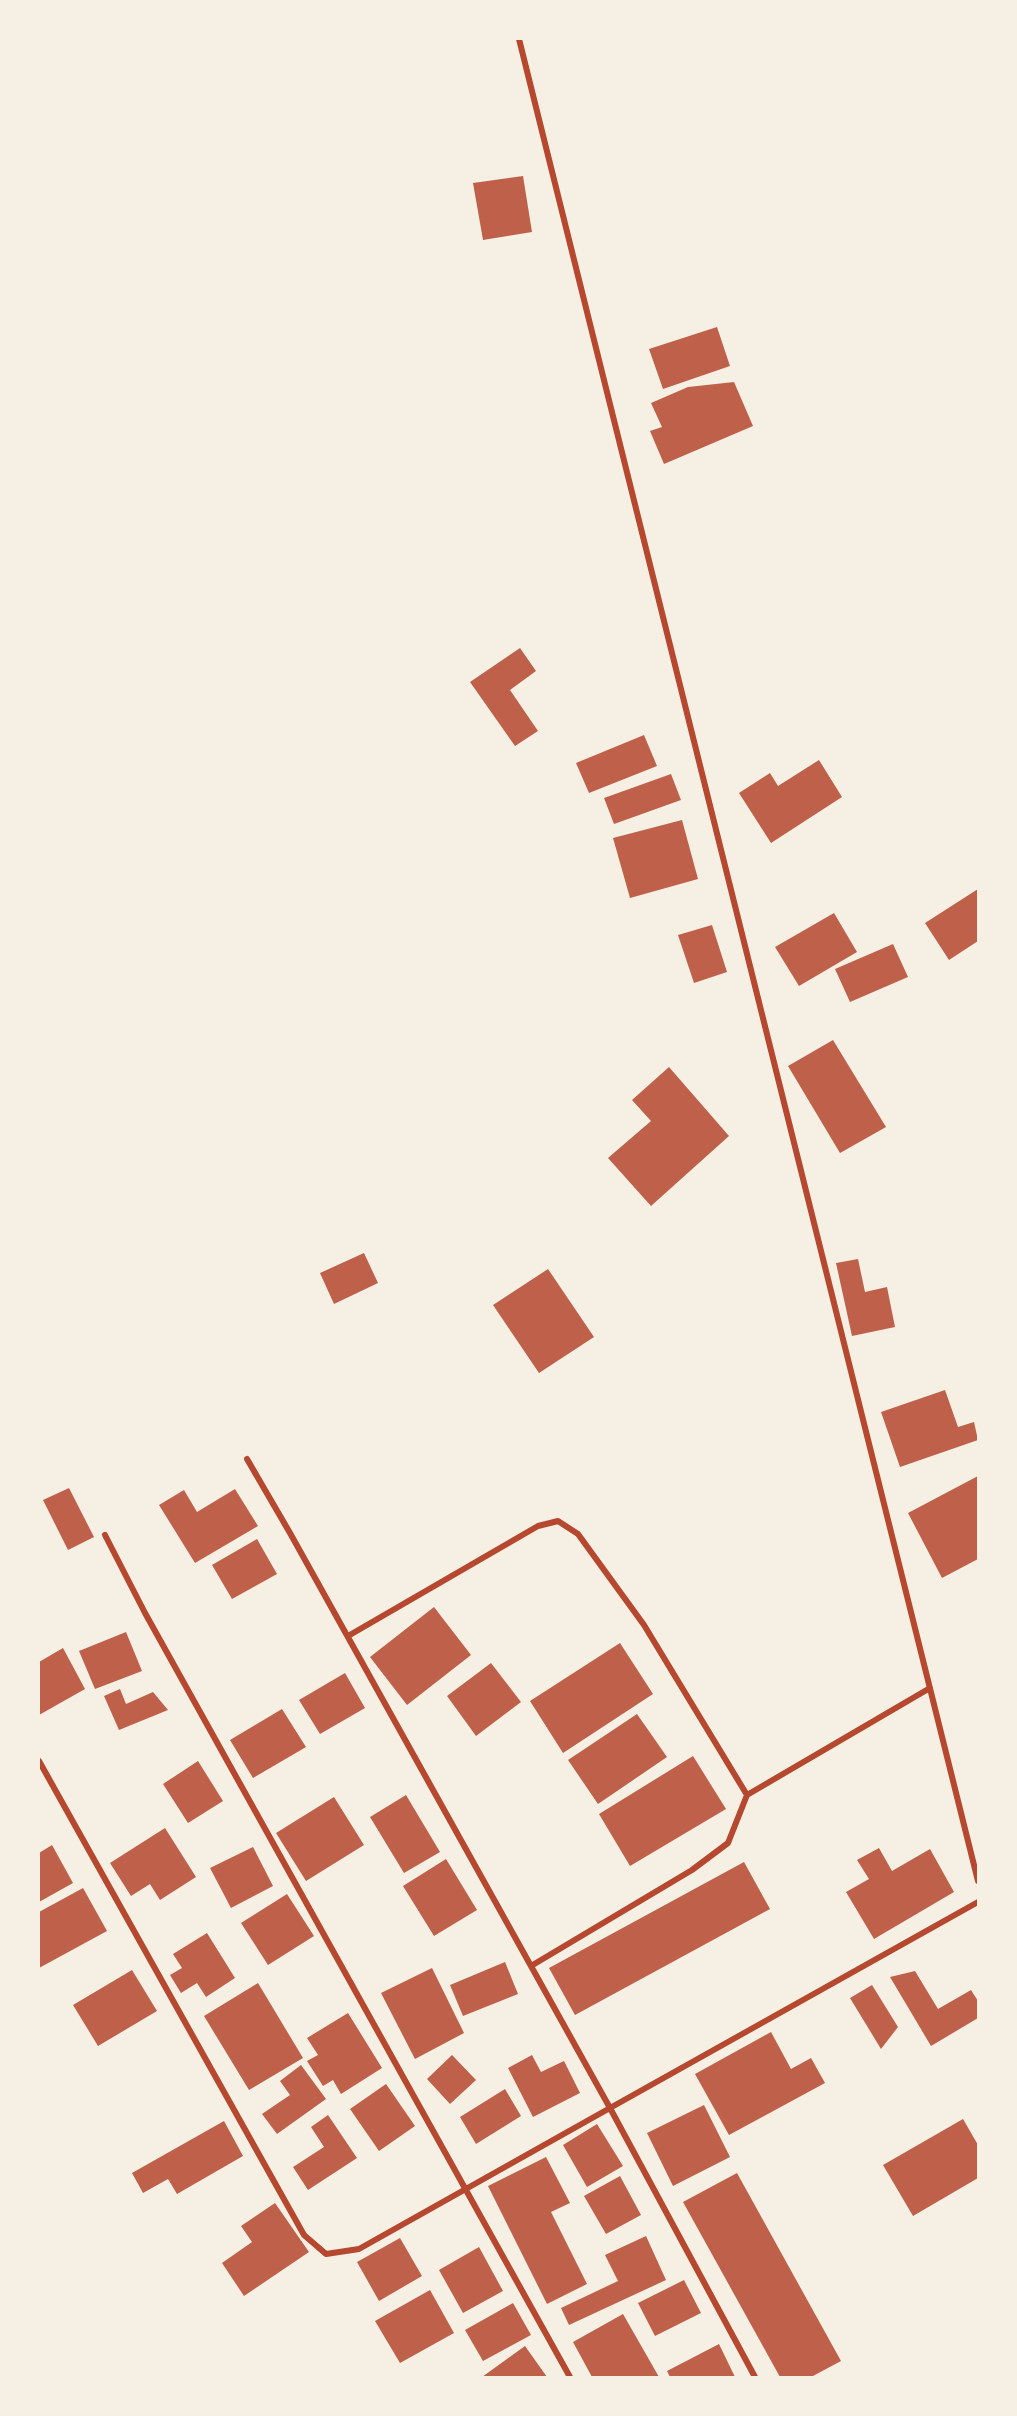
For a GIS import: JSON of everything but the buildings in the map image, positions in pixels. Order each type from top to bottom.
[{"type":"street","points":[[519,39],[978,1881]]},
{"type":"street","points":[[247,1459],[610,2108],[755,2377]]},
{"type":"street","points":[[348,1636],[538,1526],[558,1521],[578,1534],[644,1625],[747,1795]]},
{"type":"street","points":[[105,1535],[145,1613],[570,2377]]},
{"type":"street","points":[[531,1966],[692,1870],[728,1843],[747,1795],[930,1688]]},
{"type":"street","points":[[39,1761],[304,2235],[326,2254],[359,2249],[978,1902]]}]
